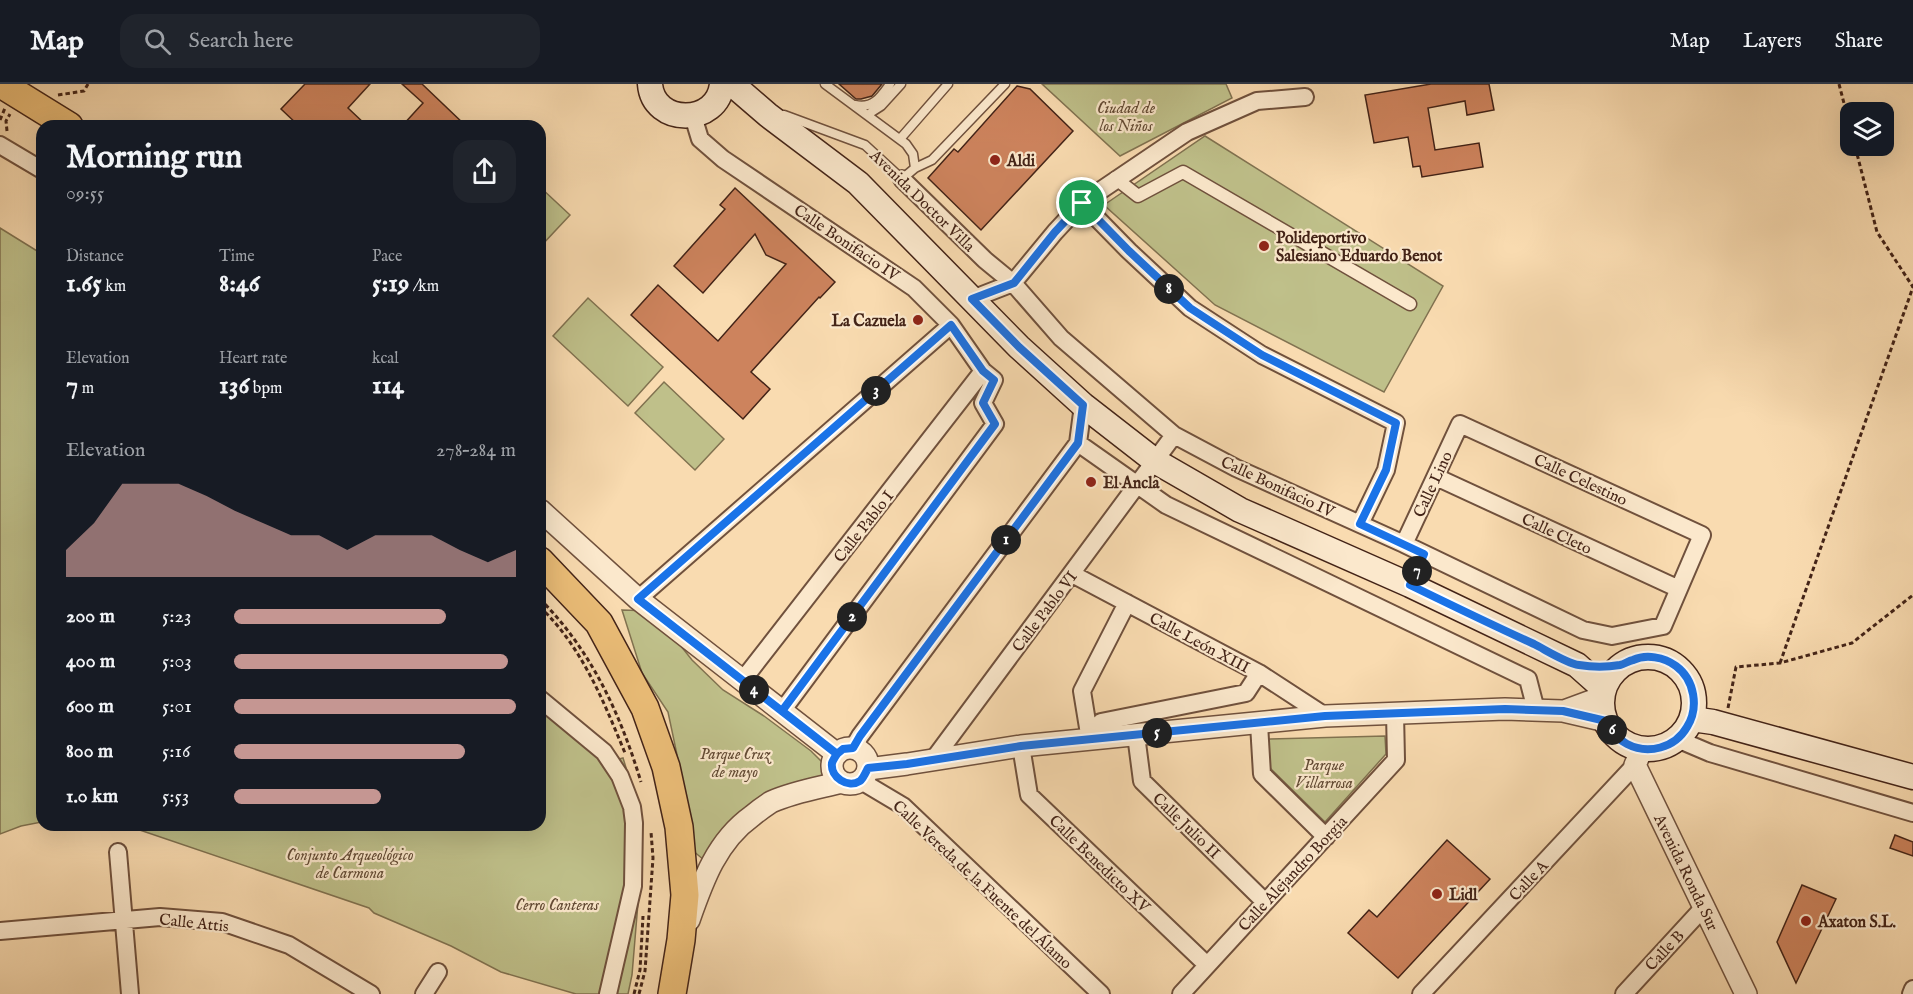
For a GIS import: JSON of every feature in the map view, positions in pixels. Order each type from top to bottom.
[{"type":"highway","points":[[1,84],[59,120]]},
{"type":"highway","points":[[5,124],[36,127]]},
{"type":"highway","points":[[546,567],[599,623],[645,708],[666,767],[679,827],[685,895],[681,940],[672,994]]},
{"type":"main road","points":[[650,84],[650,89],[658,104],[669,112],[681,116],[693,116],[705,111],[718,94],[762,110]]},
{"type":"main road","points":[[732,84],[762,110],[858,183],[1019,347],[1083,405],[1155,461],[1240,510],[1410,585],[1577,665],[1622,665]]},
{"type":"main road","points":[[1577,665],[1604,702],[1614,734],[1638,757],[1677,739],[1692,719],[1694,704],[1693,690],[1686,676],[1676,666],[1663,659],[1649,657],[1635,659],[1622,665],[1611,675],[1604,702]]},
{"type":"main road","points":[[1692,719],[1725,725],[1913,777]]},
{"type":"street","points":[[972,299],[1014,283],[1082,203],[1115,178],[1186,132],[1257,100],[1305,97]]},
{"type":"street","name":"Calle Bonifacio IV","points":[[693,116],[700,138],[723,159],[914,288],[951,325],[988,376]]},
{"type":"street","points":[[5,124],[36,163]]},
{"type":"street","points":[[1115,178],[1138,196],[1183,172],[1410,304]]},
{"type":"street","name":"Avenida Doctor Villa","points":[[902,179],[985,260],[1014,283]]},
{"type":"street","points":[[1082,203],[1190,308],[1262,355],[1396,423],[1386,470],[1360,524]]},
{"type":"street","name":"Calle Bonifacio IV","points":[[1014,283],[1061,338],[1174,435],[1236,468],[1404,544],[1583,630],[1612,636],[1663,626],[1702,535]]},
{"type":"street","points":[[638,599],[951,325]]},
{"type":"street","points":[[782,711],[995,424],[983,403],[988,376]]},
{"type":"street","name":"Calle Pablo I","points":[[742,681],[988,376]]},
{"type":"street","points":[[857,777],[834,773],[832,763],[860,736],[1078,443],[1083,405]]},
{"type":"street","name":"Calle Lino","points":[[1404,544],[1461,424]]},
{"type":"street","name":"Calle Celestino","points":[[1461,424],[1702,535]]},
{"type":"street","name":"Calle Pablo VI","points":[[933,760],[1174,435]]},
{"type":"street","points":[[1078,443],[1166,505],[1528,679],[1536,710]]},
{"type":"street","name":"Calle Cleto","points":[[1436,477],[1679,589]]},
{"type":"street","points":[[546,515],[638,599],[742,681],[782,711],[845,751],[865,756],[857,777]]},
{"type":"street","points":[[1410,585],[1424,554]]},
{"type":"street","name":"Calle León XIII","points":[[1072,574],[1259,673],[1325,716]]},
{"type":"street","points":[[1090,740],[1082,691],[1127,603]]},
{"type":"street","points":[[1090,740],[1101,722],[1246,693],[1259,673]]},
{"type":"street","points":[[681,940],[710,865],[723,843],[744,822],[770,803],[806,790],[933,760],[1021,746],[1325,716],[1505,709],[1563,711],[1604,702]]},
{"type":"street","points":[[546,704],[604,752],[620,776],[632,807],[633,886],[608,994]]},
{"type":"street","name":"Calle Alejandro Borgia","points":[[1181,994],[1396,760],[1395,713]]},
{"type":"street","points":[[1259,724],[1262,774],[1326,837]]},
{"type":"street","name":"Calle Julio II","points":[[1136,735],[1142,781],[1266,902]]},
{"type":"street","points":[[1677,739],[1710,753],[1913,813]]},
{"type":"street","name":"Calle Benedicto XV","points":[[1021,746],[1029,795],[1207,965]]},
{"type":"street","name":"Avenida Ronda Sur","points":[[1638,757],[1704,907],[1746,994]]},
{"type":"street","name":"Calle A","points":[[1421,994],[1638,757]]},
{"type":"street","name":"Calle Vereda de la Fuente del Álamo","points":[[857,777],[903,806],[1101,994]]},
{"type":"street","points":[[118,852],[130,994]]},
{"type":"street","name":"Calle B","points":[[1624,994],[1704,907]]},
{"type":"street","name":"Calle Attis","points":[[0,931],[160,917],[222,922],[289,945],[371,994]]},
{"type":"street","points":[[424,994],[438,972]]},
{"type":"street","points":[[1911,994],[1913,988]]},
{"type":"lane","points":[[852,104],[863,106],[876,102],[891,84]]},
{"type":"lane","points":[[867,115],[881,106],[901,84]]},
{"type":"lane","points":[[900,139],[948,84]]},
{"type":"lane","points":[[902,179],[915,168],[932,160],[1005,84]]},
{"type":"lane","points":[[828,85],[906,144],[913,154],[915,168]]},
{"type":"lane","name":"Avenida Doctor Villa","points":[[762,110],[865,145],[902,179]]},
{"type":"path","points":[[56,95],[84,91],[88,84]]},
{"type":"path","points":[[1839,84],[1844,102]]},
{"type":"path","points":[[1780,663],[1912,287],[1877,232],[1858,156]]},
{"type":"path","points":[[1725,725],[1736,667],[1780,663],[1852,643],[1913,595]]},
{"type":"green space","name":"Ciudad de los Niños","points":[[1042,84],[1226,84],[1232,98],[1120,156]]},
{"type":"green space","name":"Polideportivo Salesiano Eduardo Benot","points":[[1205,136],[1443,286],[1384,392],[1215,305],[1104,205]]},
{"type":"green space","points":[[546,193],[570,215],[546,241]]},
{"type":"green space","points":[[0,228],[36,250],[36,823],[0,834]]},
{"type":"green space","points":[[588,298],[663,367],[628,406],[553,336]]},
{"type":"green space","points":[[664,382],[724,439],[695,470],[635,413]]},
{"type":"green space","name":"Parque Cruz de mayo","points":[[622,610],[653,611],[692,660],[723,690],[764,716],[811,751],[842,782],[744,822],[710,865],[680,840],[687,802],[668,712],[642,673]]},
{"type":"green space","name":"Cerro Canteras","points":[[546,710],[612,761],[623,758],[632,787],[642,855],[632,975],[628,994],[576,994],[501,972],[451,946],[374,913],[369,908],[143,831],[546,831]]},
{"type":"green space","name":"Parque Villarrosa","points":[[1385,736],[1386,754],[1325,822],[1267,765],[1269,739]]},
{"type":"building","points":[[305,84],[370,84],[348,108],[361,120],[293,120],[281,109]]},
{"type":"building","points":[[402,84],[422,84],[460,120],[407,120],[423,103]]},
{"type":"building","points":[[839,84],[882,84],[872,96],[856,99]]},
{"type":"building","points":[[1431,84],[1489,84],[1494,110],[1467,115],[1465,101],[1428,108],[1435,150],[1479,143],[1483,167],[1422,177],[1420,166],[1413,167],[1408,137],[1374,143],[1365,95]]},
{"type":"building","name":"Aldi","points":[[1017,86],[1030,89],[1073,131],[981,230],[928,178],[954,149],[958,152]]},
{"type":"building","points":[[735,188],[835,282],[751,372],[770,389],[743,419],[631,315],[658,285],[718,341],[786,264],[766,255],[755,234],[703,293],[674,266],[725,209],[720,205]]},
{"type":"building","points":[[1895,835],[1913,842],[1913,856],[1890,848]]},
{"type":"building","name":"Lidl","points":[[1447,840],[1490,879],[1398,978],[1348,933],[1369,910],[1377,917]]},
{"type":"building","name":"Axaton S.L.","points":[[1802,885],[1836,899],[1796,983],[1777,942]]},
{"type":"place","name":"Aldi","points":[[995,160]]},
{"type":"place","name":"Polideportivo Salesiano Eduardo Benot","points":[[1264,246]]},
{"type":"place","name":"La Cazuela","points":[[918,320]]},
{"type":"place","name":"El Ancla","points":[[1091,482]]},
{"type":"place","name":"Lidl","points":[[1437,894]]},
{"type":"place","name":"Axaton S.L.","points":[[1806,921]]},
{"type":"route","points":[[1082,203],[1014,283],[972,299],[1019,347],[1083,405],[1078,443],[853,748],[843,749],[837,754],[782,711],[995,424],[983,403],[994,380],[983,371],[951,325],[638,599],[837,754],[832,763],[834,773],[842,782],[851,784],[861,781],[868,768],[1021,746],[1325,716],[1505,709],[1563,711],[1606,721],[1614,734],[1627,744],[1642,749],[1666,746],[1686,730],[1692,719],[1693,690],[1686,676],[1676,666],[1663,659],[1649,657],[1635,659],[1622,665],[1577,665],[1410,585],[1424,554],[1360,524],[1386,470],[1396,423],[1262,355],[1190,308],[1082,203]]},
{"type":"park label","name":"Conjunto Arqueológico de Carmona","points":[[350,863]]}]
